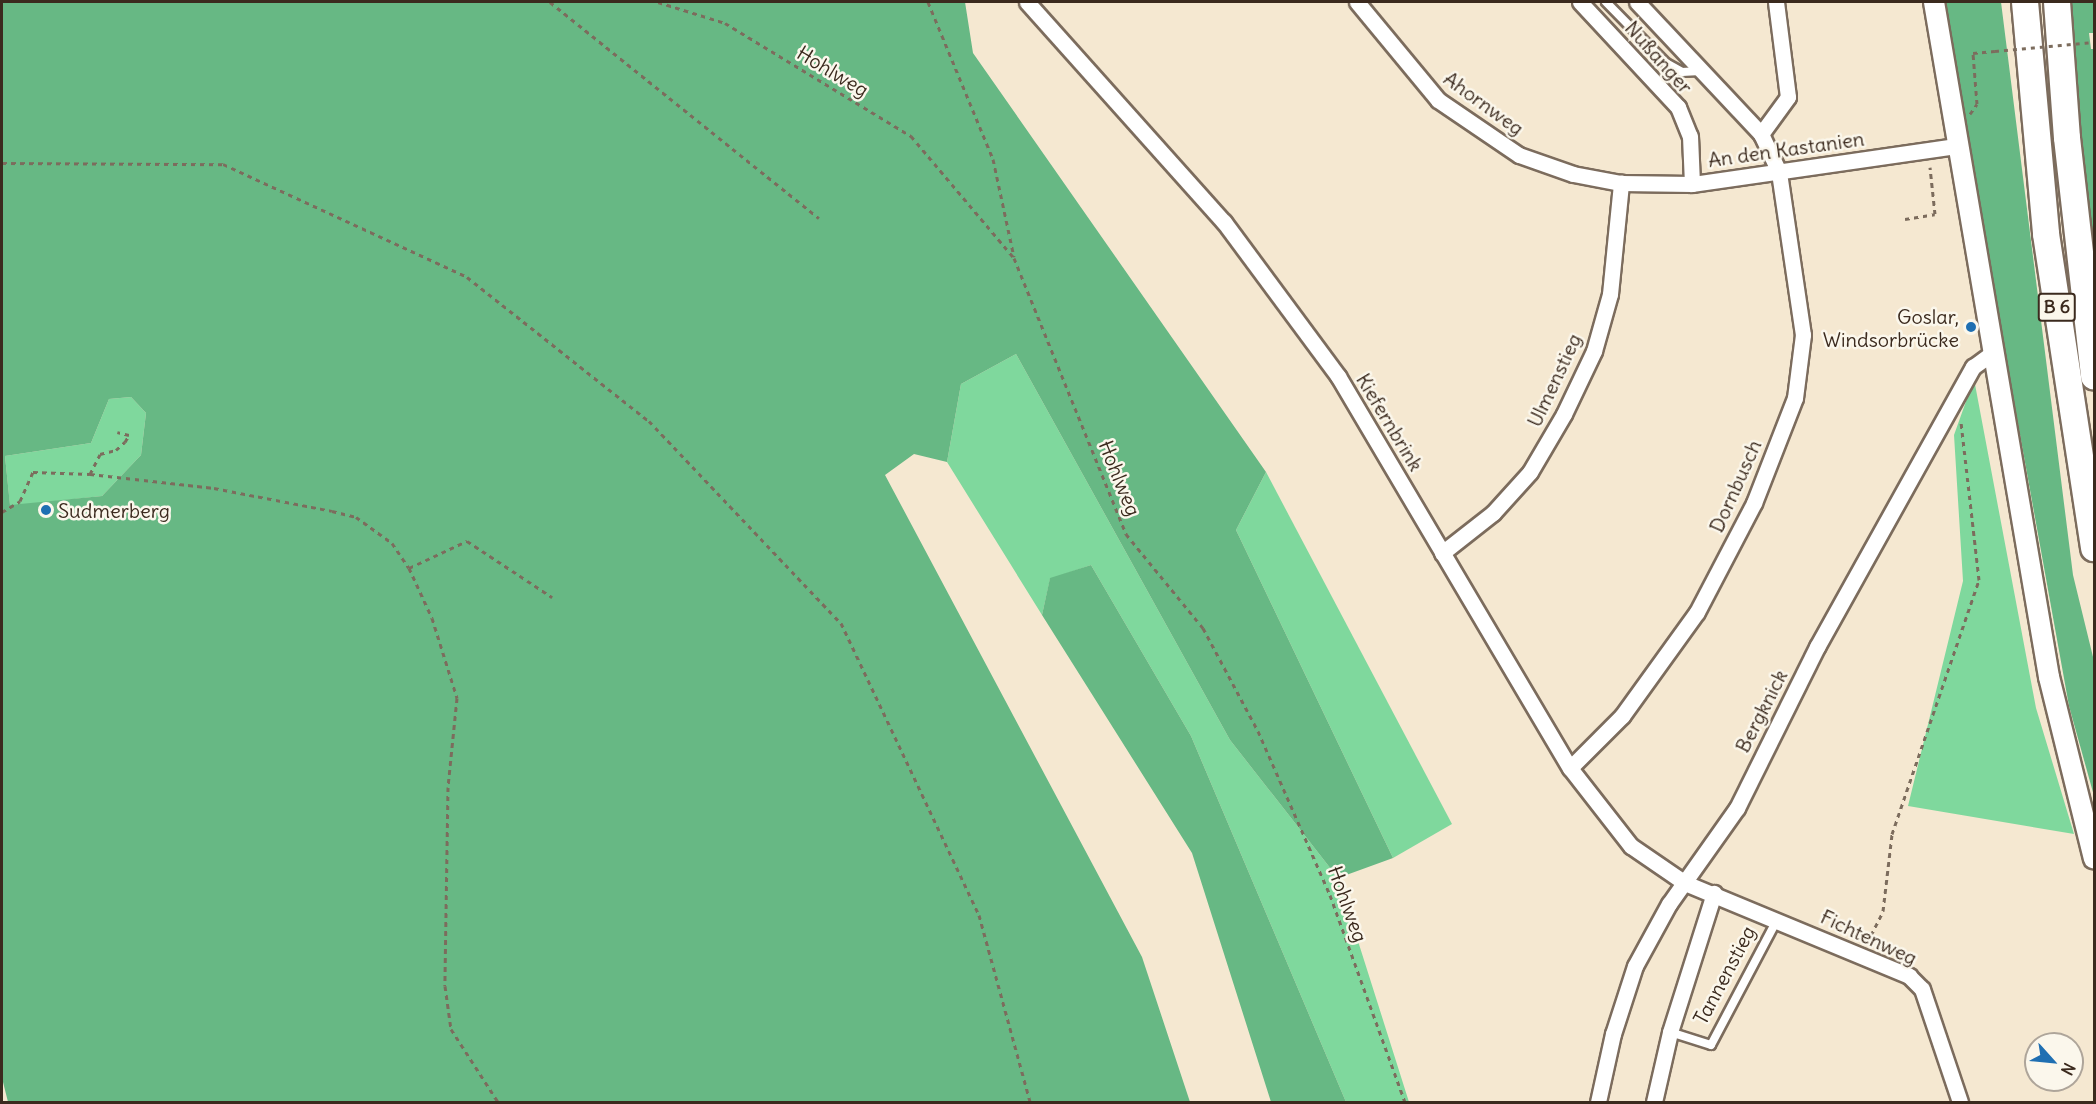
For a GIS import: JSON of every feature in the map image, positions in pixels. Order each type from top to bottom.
[{"type":"highway","name":"B 6","points":[[2025,2],[2046,234],[2094,548]]},
{"type":"highway","name":"B 6","points":[[2057,2],[2067,138],[2094,376]]},
{"type":"street","name":"Kiefernbrink","points":[[1027,2],[1224,222],[1338,376],[1570,768],[1632,846],[1685,883]]},
{"type":"street","name":"Ahornweg","points":[[1357,2],[1438,99],[1468,122],[1519,154],[1573,174],[1621,183]]},
{"type":"street","name":"Nußanger","points":[[1580,2],[1685,120],[1692,184]]},
{"type":"street","name":"Nußanger","points":[[1637,2],[1761,134],[1779,172]]},
{"type":"street","points":[[1761,134],[1788,97],[1776,2]]},
{"type":"street","points":[[1934,2],[2049,677],[2094,859]]},
{"type":"street","name":"An den Kastanien","points":[[1621,183],[1692,184],[1957,146]]},
{"type":"street","name":"Dornbusch","points":[[1570,768],[1622,716],[1697,612],[1754,503],[1795,398],[1803,335],[1779,172]]},
{"type":"street","name":"Ulmenstieg","points":[[1442,553],[1493,513],[1530,472],[1564,414],[1594,351],[1610,294],[1621,183]]},
{"type":"street","name":"Bergknick","points":[[1598,1102],[1613,1034],[1635,966],[1685,883],[1737,808],[1817,647],[1973,367],[1992,353]]},
{"type":"street","name":"Fichtenweg","points":[[1685,883],[1778,919],[1909,976],[1922,989],[1960,1102]]},
{"type":"street","name":"Tannenstieg","points":[[1654,1102],[1670,1032],[1714,893]]},
{"type":"lane","points":[[1606,2],[1666,63],[1682,72],[1700,71]]},
{"type":"lane","name":"Tannenstieg","points":[[1670,1032],[1711,1045],[1778,919]]},
{"type":"path","points":[[550,2],[819,218]]},
{"type":"path","name":"Hohlweg","points":[[658,2],[724,23],[911,136],[1014,258],[1126,534],[1203,628],[1258,731],[1330,895],[1405,1102]]},
{"type":"path","points":[[928,2],[993,159],[1014,258]]},
{"type":"path","points":[[1995,51],[2094,42]]},
{"type":"path","points":[[1905,219],[1935,214],[1928,150]]},
{"type":"path","points":[[2,163],[223,164],[467,277],[649,421],[841,623],[979,915],[1030,1102]]},
{"type":"path","points":[[1861,955],[1882,912],[1892,834],[1979,580],[1962,425],[1953,402]]},
{"type":"path","points":[[90,474],[100,454],[116,450],[129,435],[117,432]]},
{"type":"path","points":[[2,512],[20,501],[33,472],[90,474],[214,488],[356,517],[392,543],[409,568],[432,618],[457,698],[448,787],[444,956],[452,1029],[498,1102]]},
{"type":"path","points":[[409,568],[467,541],[552,597]]},
{"type":"green space","points":[[2,2],[965,2],[973,53],[1266,472],[1236,530],[1393,858],[1338,878],[1230,740],[1016,354],[961,384],[947,462],[914,454],[885,475],[1142,957],[1190,1102],[8,1102],[2,1078]],"holes":[[[131,397],[146,413],[141,455],[102,496],[10,505],[5,456],[91,443],[109,399]]]},
{"type":"green space","points":[[1942,2],[2001,2],[2073,575],[2094,661],[2094,796],[2069,706]]},
{"type":"green space","points":[[2066,2],[2094,2],[2094,33],[2089,33],[2091,49],[2094,49],[2094,251]]},
{"type":"green space","points":[[1016,354],[1230,740],[1338,878],[1409,1102],[1346,1102],[1191,736],[1091,565],[1050,579],[1042,615],[947,462],[961,384]]},
{"type":"green space","points":[[1974,379],[2036,708],[2074,834],[1908,806],[1963,581],[1954,435]]},
{"type":"green space","points":[[131,397],[146,413],[141,455],[102,496],[10,506],[5,456],[91,443],[109,399]]},
{"type":"green space","points":[[1266,472],[1452,824],[1393,858],[1236,530]]},
{"type":"green space","points":[[1091,565],[1191,736],[1346,1102],[1271,1102],[1192,853],[1042,615],[1050,578]]},
{"type":"place","name":"Goslar, Windsorbrücke","points":[[1971,327]]},
{"type":"place","name":"Sudmerberg","points":[[46,510]]}]
